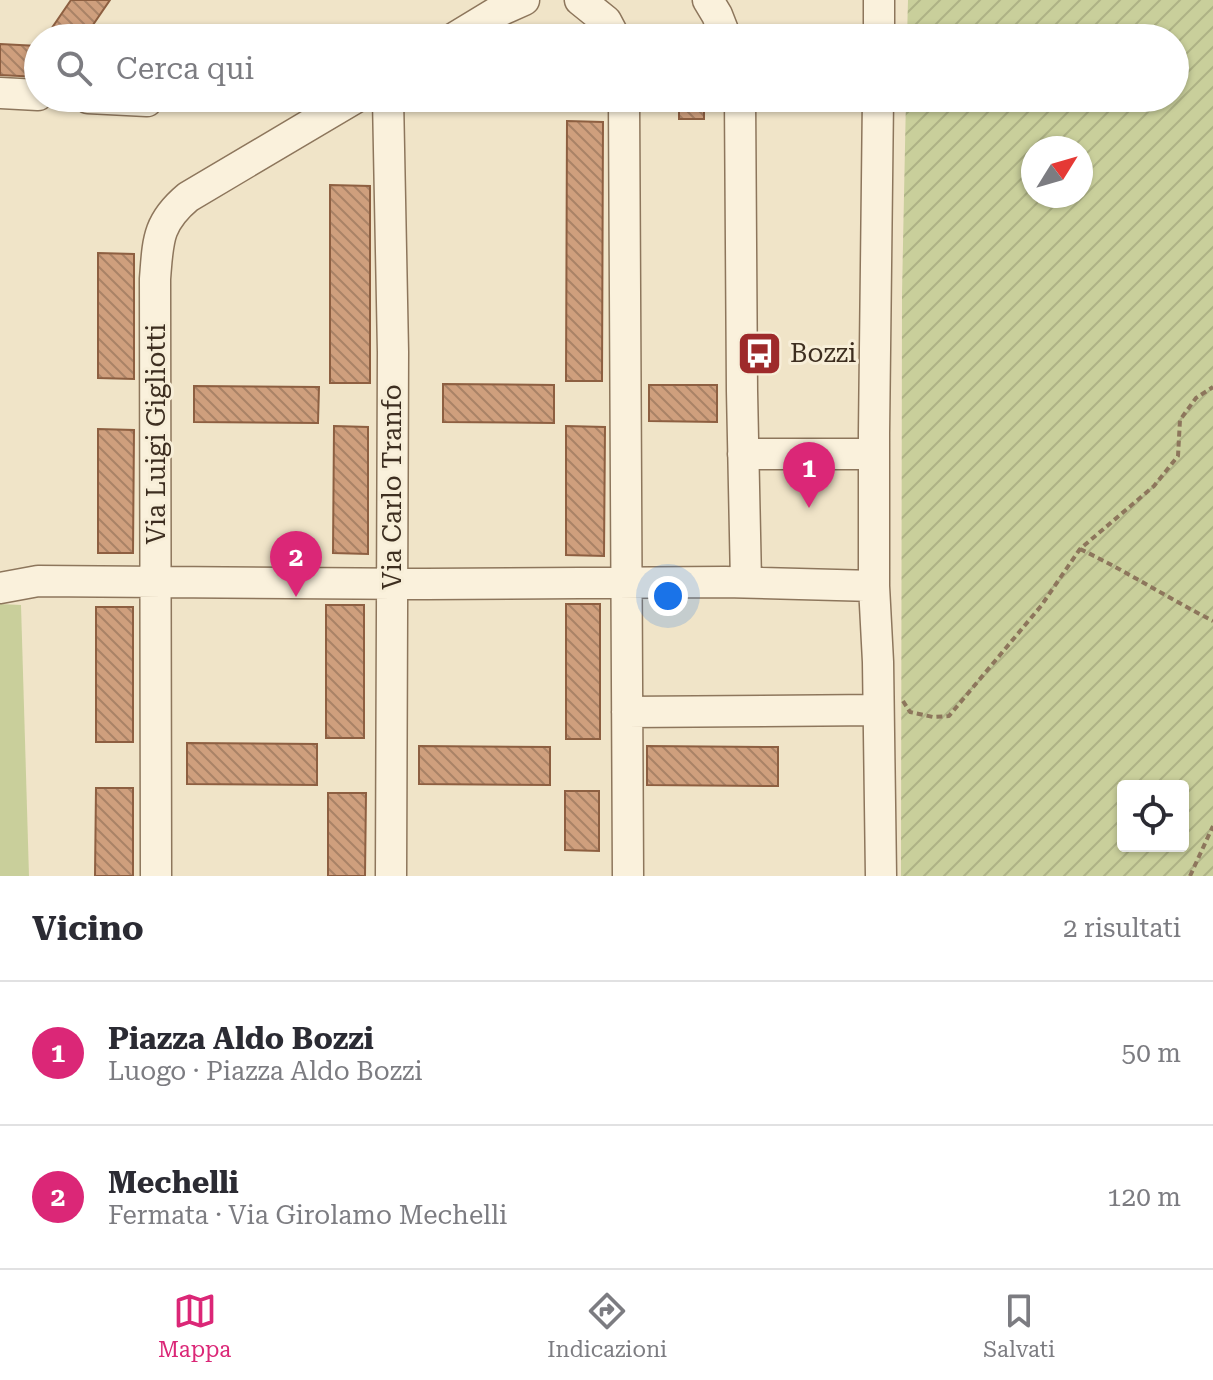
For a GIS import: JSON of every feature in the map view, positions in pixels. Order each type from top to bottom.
[{"type":"street","points":[[477,24],[524,0]]},
{"type":"street","points":[[580,0],[608,24]]},
{"type":"street","points":[[708,0],[721,24]]},
{"type":"street","points":[[879,0],[879,24]]},
{"type":"street","points":[[0,93],[24,94]]},
{"type":"street","name":"Via Luigi Gigliotti","points":[[156,876],[155,279],[158,239],[166,219],[188,197],[331,112]]},
{"type":"street","name":"Via Carlo Tranfo","points":[[388,112],[393,352],[391,876]]},
{"type":"street","points":[[624,112],[628,876]]},
{"type":"street","points":[[740,112],[746,582]]},
{"type":"street","points":[[878,112],[874,586],[878,662],[890,705],[881,876]]},
{"type":"street","points":[[743,454],[874,454]]},
{"type":"street","points":[[0,570],[38,581]]},
{"type":"street","points":[[0,588],[38,581],[626,581],[874,586]]},
{"type":"street","points":[[627,712],[890,705]]},
{"type":"path","points":[[890,705],[933,717],[949,716],[1041,606],[1080,549],[1154,486],[1178,456],[1180,420],[1196,398],[1213,387]]},
{"type":"path","points":[[1080,549],[1213,621]]},
{"type":"path","points":[[1190,876],[1213,826]]},
{"type":"green space","points":[[908,0],[1213,0],[1213,876],[901,876],[902,293],[906,112],[1189,112],[1189,24],[907,24]]},
{"type":"green space","points":[[0,604],[21,605],[29,876],[0,876]]},
{"type":"building","points":[[71,0],[110,0],[94,24],[55,24]]},
{"type":"building","points":[[0,44],[24,45],[24,76],[0,75]]},
{"type":"building","points":[[679,112],[704,112],[704,119],[679,119]]},
{"type":"building","points":[[567,121],[603,122],[602,381],[566,381]]},
{"type":"building","points":[[330,185],[370,186],[370,383],[330,383]]},
{"type":"building","points":[[98,253],[134,254],[134,379],[98,378]]},
{"type":"building","points":[[443,384],[554,385],[554,423],[443,422]]},
{"type":"building","points":[[649,385],[717,385],[717,422],[649,421]]},
{"type":"building","points":[[194,386],[319,387],[318,423],[194,422]]},
{"type":"building","points":[[334,426],[368,427],[368,554],[333,553]]},
{"type":"building","points":[[566,426],[605,427],[604,556],[566,555]]},
{"type":"building","points":[[98,429],[134,430],[133,553],[98,553]]},
{"type":"building","points":[[566,604],[600,604],[600,739],[566,739]]},
{"type":"building","points":[[326,605],[364,605],[364,738],[326,738]]},
{"type":"building","points":[[96,607],[133,607],[133,742],[96,742]]},
{"type":"building","points":[[187,743],[317,744],[317,785],[187,784]]},
{"type":"building","points":[[419,746],[550,747],[550,785],[419,784]]},
{"type":"building","points":[[647,746],[778,747],[778,786],[647,785]]},
{"type":"building","points":[[96,788],[133,788],[133,876],[95,876]]},
{"type":"building","points":[[565,791],[599,791],[599,851],[565,850]]},
{"type":"building","points":[[328,793],[366,793],[365,876],[328,876]]},
{"type":"place","name":"Bozzi","points":[[759,353]]},
{"type":"place","name":"Piazza Aldo Bozzi","points":[[809,508]]},
{"type":"place","name":"Mechelli","points":[[296,597]]}]
